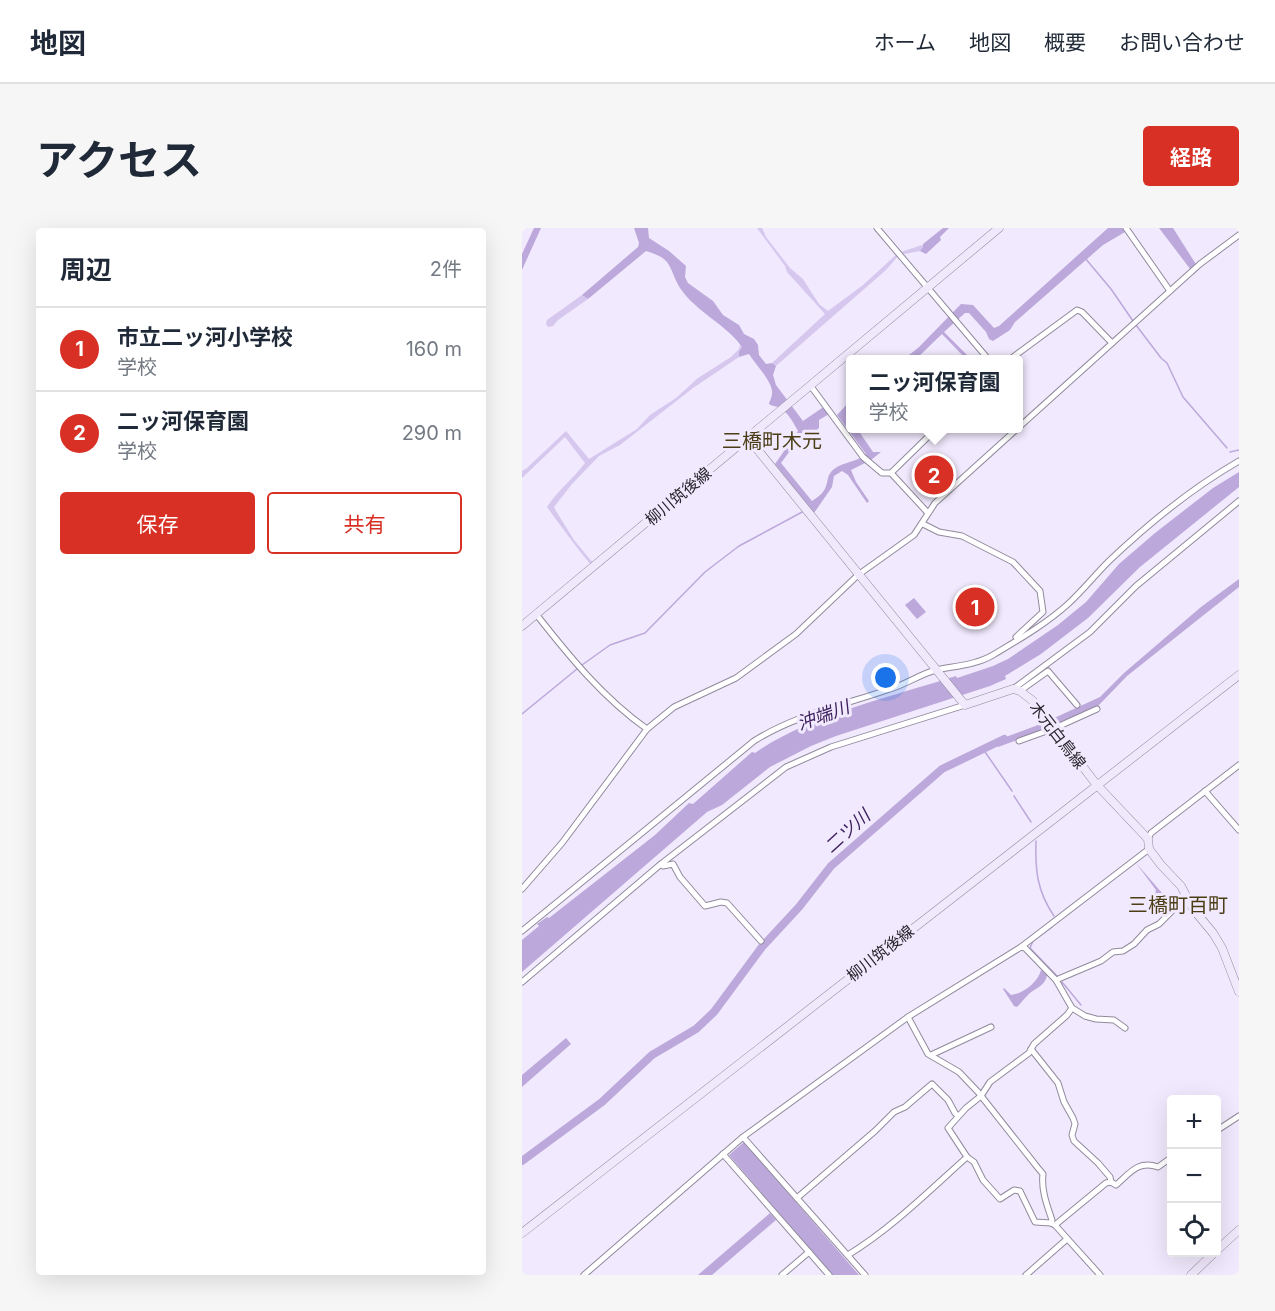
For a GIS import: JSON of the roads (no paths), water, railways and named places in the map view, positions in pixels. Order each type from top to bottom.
[{"type":"main road","name":"柳川筑後線","points":[[846,355],[999,228]]},
{"type":"main road","name":"柳川筑後線","points":[[522,626],[846,355]]},
{"type":"main road","points":[[748,438],[964,704]]},
{"type":"main road","name":"柳川筑後線","points":[[522,1233],[1096,784],[1239,675]]},
{"type":"main road","name":"木元白鳥線","points":[[964,704],[1016,690],[1033,701],[1096,784],[1148,839]]},
{"type":"main road","points":[[1148,839],[1149,849],[1181,886],[1222,948],[1237,980],[1239,992]]},
{"type":"main road","points":[[1221,1247],[1239,1230]]},
{"type":"main road","points":[[1191,1275],[1211,1257]]},
{"type":"street","points":[[877,228],[986,355]]},
{"type":"street","points":[[1126,228],[1170,291]]},
{"type":"street","points":[[1023,423],[1200,264],[1239,235]]},
{"type":"street","points":[[1017,355],[1077,310],[1082,312],[1112,343]]},
{"type":"street","points":[[810,385],[863,456],[882,473],[891,473],[933,433]]},
{"type":"street","points":[[522,889],[562,843],[647,729],[674,707],[720,687],[746,672],[807,624],[858,575],[902,545],[925,519],[935,503],[1012,433]]},
{"type":"street","points":[[522,931],[740,751],[767,732],[804,717],[938,672],[977,663],[1006,647],[1066,605],[1108,562],[1154,521],[1210,478],[1239,461]]},
{"type":"street","points":[[891,473],[925,519],[939,532],[962,536],[1010,560],[1040,591],[1043,612],[1006,647]]},
{"type":"street","points":[[1016,690],[1090,632],[1143,579],[1239,501]]},
{"type":"street","points":[[536,614],[595,685],[628,716],[647,729]]},
{"type":"street","points":[[1016,690],[1048,671],[1077,705]]},
{"type":"street","points":[[522,982],[661,864],[766,781],[786,768],[831,747],[964,704]]},
{"type":"street","points":[[1019,741],[1097,709]]},
{"type":"street","points":[[1148,839],[1151,833],[1239,765]]},
{"type":"street","points":[[1205,790],[1239,830]]},
{"type":"street","points":[[584,1275],[743,1137],[908,1017],[1021,947],[1149,849]]},
{"type":"street","points":[[661,864],[663,866],[673,864],[680,877],[705,906],[721,902],[727,903],[761,941]]},
{"type":"street","points":[[1056,980],[1134,944],[1147,930],[1159,924],[1185,894]]},
{"type":"street","points":[[1021,947],[1025,948],[1056,980],[1072,1008],[1085,1016],[1114,1020],[1125,1028]]},
{"type":"street","points":[[1072,1008],[1034,1044],[1029,1053],[990,1082],[981,1096],[948,1128],[967,1157],[974,1162],[983,1180],[1000,1199],[1014,1190],[1020,1191],[1035,1222],[1053,1224],[1106,1183],[1111,1182],[1116,1185],[1139,1166],[1148,1164],[1158,1167],[1167,1161]]},
{"type":"street","points":[[908,1017],[928,1054],[959,1072],[1038,1168],[1042,1174],[1045,1199],[1053,1224],[1100,1275]]},
{"type":"street","points":[[931,1055],[991,1027]]},
{"type":"street","points":[[1031,1048],[1058,1083],[1075,1124],[1072,1135],[1074,1141],[1104,1170],[1111,1182]]},
{"type":"street","points":[[797,1198],[894,1112],[905,1107],[932,1084],[948,1100],[958,1116]]},
{"type":"street","points":[[1221,1128],[1239,1116]]},
{"type":"street","points":[[743,1137],[865,1275]]},
{"type":"street","points":[[723,1154],[829,1275]]},
{"type":"street","points":[[848,1255],[867,1243],[931,1191],[967,1157]]},
{"type":"street","points":[[1026,1275],[1067,1239]]},
{"type":"street","points":[[782,1275],[809,1252]]},
{"type":"waterway","points":[[1085,258],[1111,289],[1133,321]]},
{"type":"waterway","points":[[1136,325],[1167,363],[1183,397],[1227,448]]},
{"type":"waterway","points":[[1230,452],[1239,450]]},
{"type":"waterway","points":[[582,665],[610,645],[645,633],[705,572],[739,546],[804,511]]},
{"type":"waterway","points":[[522,714],[577,669]]},
{"type":"waterway","name":"二ツ川","points":[[522,1161],[602,1102],[652,1055],[696,1029],[714,1012],[762,947],[799,907],[831,866],[942,769],[1004,739]]},
{"type":"waterway","points":[[983,749],[1012,791]]},
{"type":"waterway","points":[[1014,796],[1031,822]]},
{"type":"waterway","points":[[1036,841],[1038,880],[1044,898],[1054,916]]},
{"type":"waterway","points":[[1052,927],[1033,941],[1030,948],[1057,976]]},
{"type":"waterway","points":[[1062,982],[1081,1005]]},
{"type":"place","name":"二ッ河保育園","points":[[934,475]]},
{"type":"place","name":"市立二ッ河小学校","points":[[975,607]]},
{"type":"district","name":"三橋町木元","points":[[772,441]]},
{"type":"district","name":"三橋町百町","points":[[1178,905]]},
{"type":"water label","name":"沖端川","points":[[823,715]]}]
